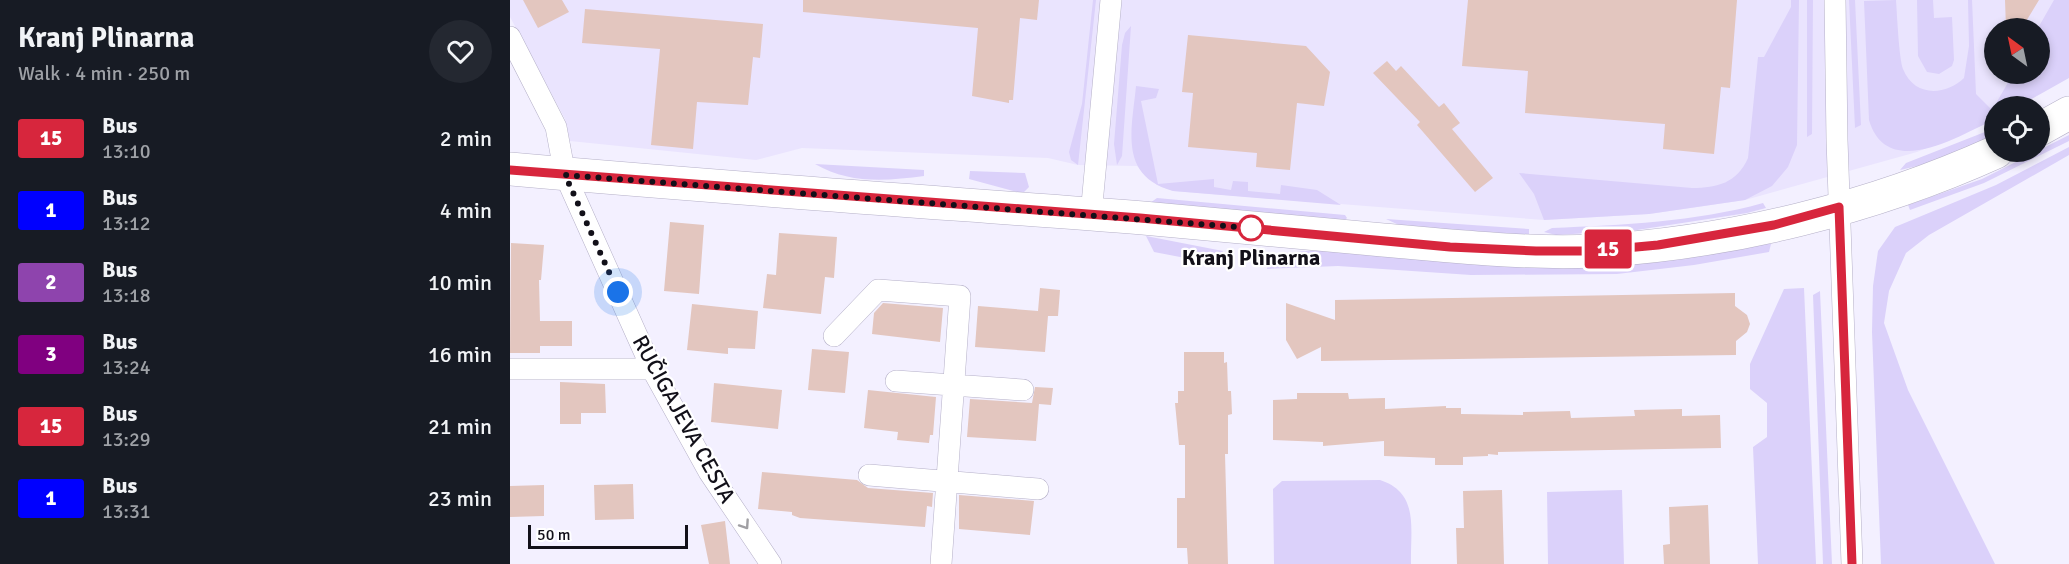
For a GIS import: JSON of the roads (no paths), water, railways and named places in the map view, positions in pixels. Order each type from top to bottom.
[{"type":"main road","points":[[2050,123],[2069,113]]},
{"type":"main road","points":[[510,170],[1091,215],[1450,247],[1593,251],[1658,245],[1774,225],[1897,191],[1984,157]]},
{"type":"street","points":[[1091,215],[1111,0]]},
{"type":"street","points":[[1835,0],[1839,207],[1852,564]]},
{"type":"street","name":"RUČIGAJEVA CESTA","points":[[510,37],[556,127],[565,175],[652,369],[709,472],[771,564]]},
{"type":"street","points":[[834,336],[878,290],[960,296],[941,564]]},
{"type":"street","points":[[510,369],[652,369]]},
{"type":"street","points":[[896,381],[1023,390]]},
{"type":"street","points":[[869,475],[1038,489]]},
{"type":"place","name":"Kranj Plinarna","points":[[1251,228]]}]
